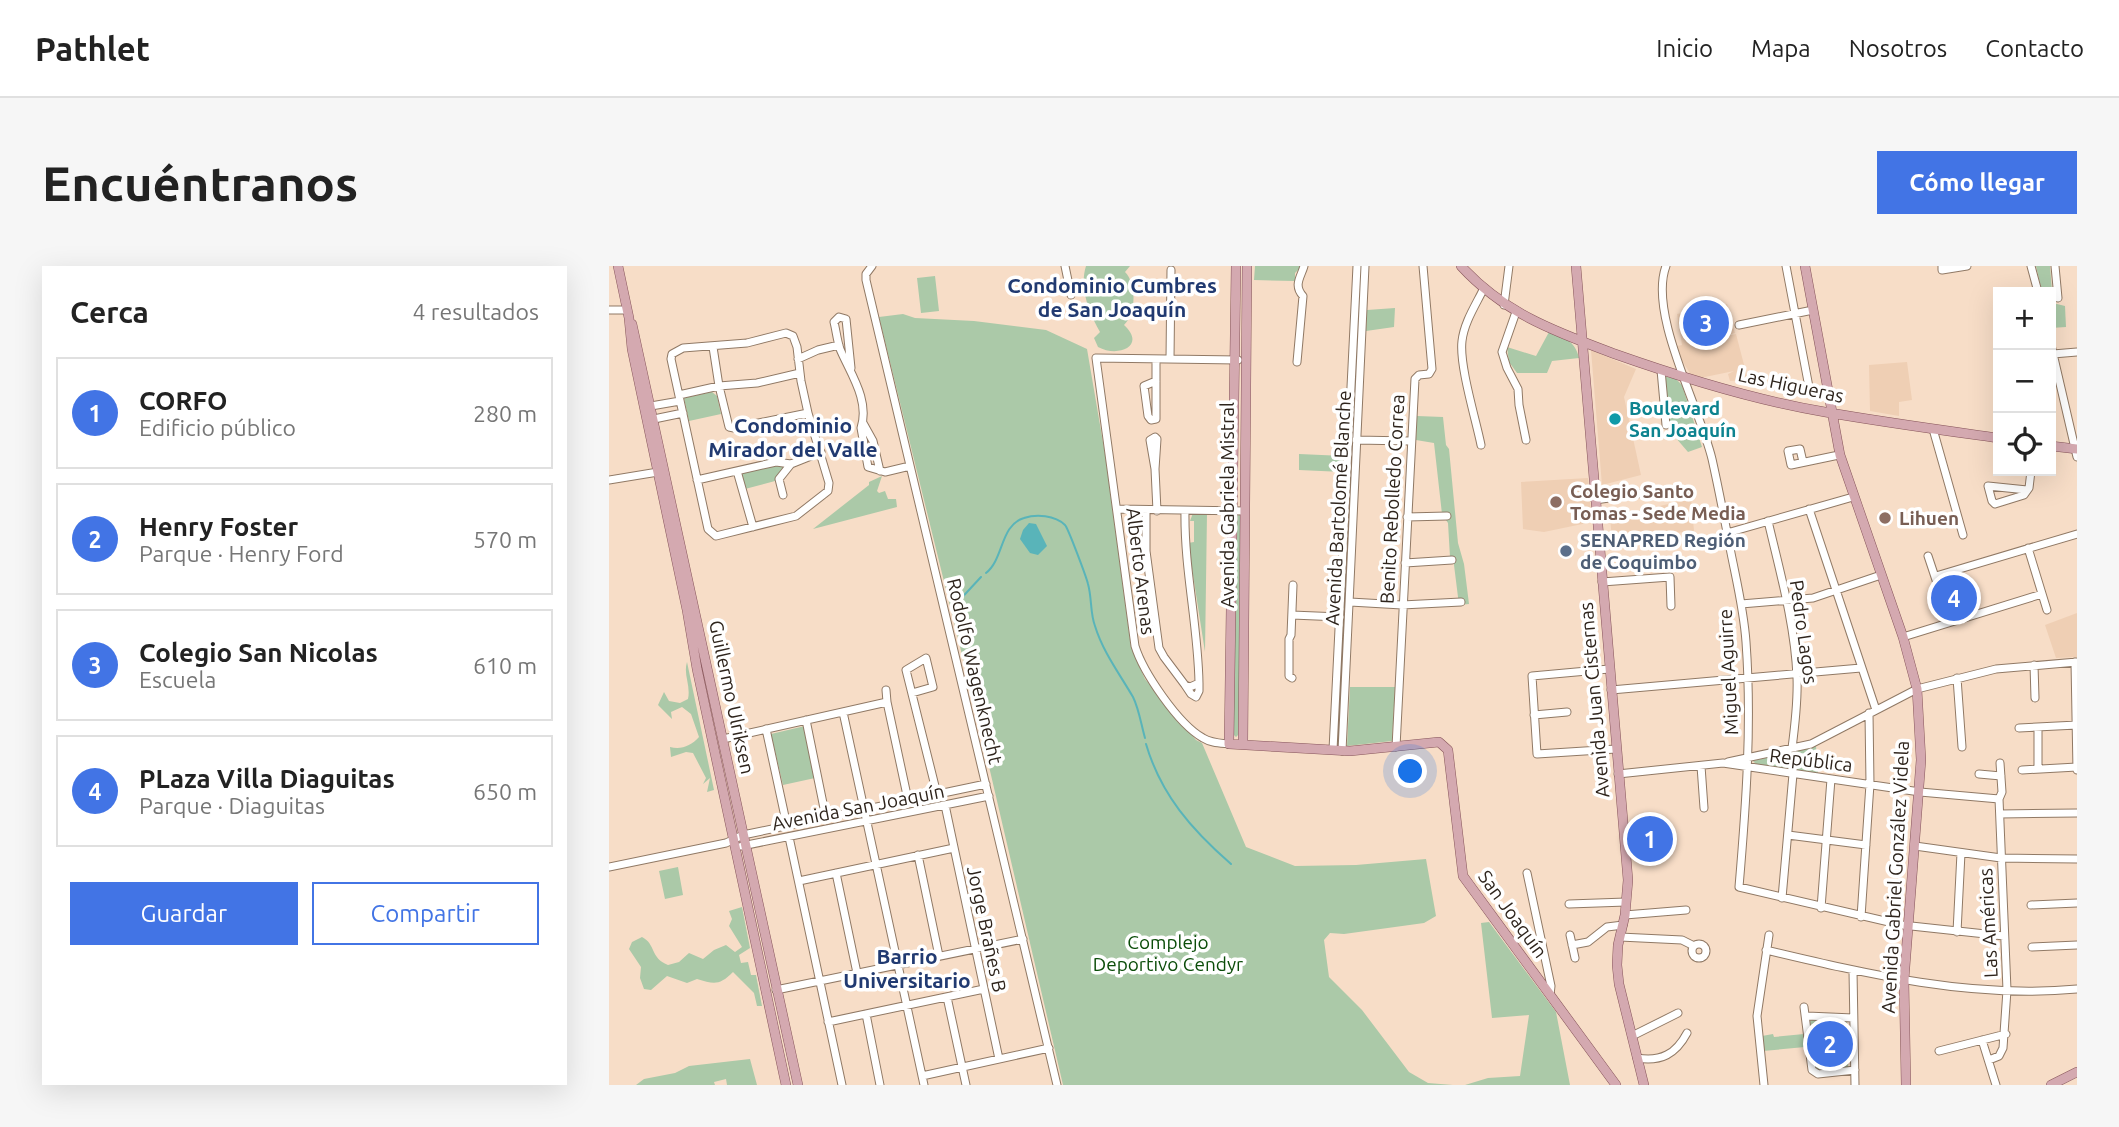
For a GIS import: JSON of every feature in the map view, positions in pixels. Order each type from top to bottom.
[{"type":"main road","name":"Guillermo Ulriksen","points":[[618,266],[628,314],[630,341],[731,842],[786,1085]]},
{"type":"main road","name":"Avenida Gabriela Mistral","points":[[1229,744],[1236,266]]},
{"type":"main road","name":"Avenida Gabriela Mistral","points":[[1243,744],[1247,266]]},
{"type":"main road","name":"Las Higueras","points":[[1461,266],[1483,290],[1544,327],[1685,378],[1831,413],[1993,437]]},
{"type":"main road","name":"Avenida Juan Cisternas","points":[[1576,266],[1627,880],[1625,915],[1617,965],[1619,984],[1644,1085]]},
{"type":"main road","name":"Avenida Gabriel González Videla","points":[[1805,266],[1840,454],[1903,637],[1917,689],[1921,760],[1905,980],[1906,1085]]},
{"type":"main road","name":"Guillermo Ulriksen","points":[[628,314],[636,336],[798,1085]]},
{"type":"main road","points":[[2056,447],[2077,449]]},
{"type":"main road","name":"San Joaquín","points":[[1229,744],[1338,751],[1439,742],[1448,750],[1463,876],[1616,1085]]},
{"type":"main road","points":[[726,809],[731,814],[739,815]]},
{"type":"main road","points":[[739,871],[745,869],[751,873]]},
{"type":"main road","points":[[2051,1085],[2077,1072]]},
{"type":"street","name":"Rodolfo Wagenknecht","points":[[872,266],[865,276],[1057,1085]]},
{"type":"street","points":[[1065,266],[1071,295]]},
{"type":"street","points":[[1297,362],[1303,296],[1298,289],[1299,276],[1304,266]]},
{"type":"street","name":"Avenida Bartolomé Blanche","points":[[1338,751],[1350,602],[1359,312],[1357,266]]},
{"type":"street","name":"Avenida Bartolomé Blanche","points":[[1338,751],[1340,617],[1364,266]]},
{"type":"street","name":"Benito Rebolledo Correa","points":[[1396,747],[1415,379],[1419,374],[1429,374],[1432,369],[1423,266]]},
{"type":"street","points":[[1504,304],[1509,266]]},
{"type":"street","name":"Miguel Aguirre","points":[[1666,266],[1661,278],[1663,300],[1675,356],[1710,452],[1741,604],[1748,678],[1749,768],[1739,887],[1782,898]]},
{"type":"street","points":[[1786,266],[1809,387]]},
{"type":"street","points":[[1942,266],[1942,270],[1967,266]]},
{"type":"street","points":[[2031,266],[2037,287]]},
{"type":"street","points":[[2055,266],[2058,298]]},
{"type":"street","points":[[1170,359],[1171,270]]},
{"type":"street","points":[[1481,445],[1461,342],[1468,320],[1483,290]]},
{"type":"street","points":[[609,310],[628,314]]},
{"type":"street","points":[[1739,325],[1813,310]]},
{"type":"street","points":[[1516,312],[1502,352],[1518,389],[1526,440]]},
{"type":"street","points":[[851,368],[846,319],[842,317],[834,322],[840,347],[851,368],[861,398],[861,428],[869,469],[885,472],[910,466]]},
{"type":"street","points":[[786,334],[793,336],[798,355],[808,413],[829,483],[828,491],[796,516],[723,536],[711,533],[679,398],[671,359],[673,354],[683,348],[747,343],[786,334]]},
{"type":"street","points":[[713,347],[727,424],[734,429],[808,413]]},
{"type":"street","points":[[798,355],[840,347],[846,351],[850,347]]},
{"type":"street","points":[[2056,354],[2077,352]]},
{"type":"street","name":"Alberto Arenas","points":[[1156,359],[1096,358],[1135,646],[1146,674],[1198,735],[1212,743],[1229,744]]},
{"type":"street","points":[[1156,381],[1145,386],[1147,416],[1151,420],[1156,419],[1156,381],[1156,359],[1246,360]]},
{"type":"street","points":[[2056,365],[2077,457]]},
{"type":"street","points":[[1661,370],[1666,425]]},
{"type":"street","points":[[651,406],[719,386],[757,383],[800,373]]},
{"type":"street","points":[[2056,387],[2062,386]]},
{"type":"street","points":[[654,419],[683,413]]},
{"type":"street","points":[[863,423],[873,441],[880,471]]},
{"type":"street","points":[[1933,429],[1963,535]]},
{"type":"street","points":[[1356,440],[1411,442]]},
{"type":"street","points":[[863,444],[873,441]]},
{"type":"street","points":[[697,480],[776,462],[791,464],[821,452]]},
{"type":"street","points":[[1803,463],[1840,454]]},
{"type":"street","points":[[783,495],[779,479],[791,464]]},
{"type":"street","points":[[1155,469],[1157,510]]},
{"type":"street","points":[[737,471],[753,527]]},
{"type":"street","points":[[609,480],[658,472]]},
{"type":"street","points":[[2027,490],[1988,486],[1991,501],[1995,503],[2024,495],[2027,490],[2030,476]]},
{"type":"street","points":[[1595,500],[1658,491]]},
{"type":"street","points":[[1727,533],[1853,497]]},
{"type":"street","points":[[1118,509],[1245,511]]},
{"type":"street","points":[[1809,509],[1861,668],[1872,711],[1867,845],[1861,918]]},
{"type":"street","points":[[1146,510],[1146,551],[1159,648],[1185,685],[1190,687],[1199,683],[1195,613],[1185,545],[1185,511]]},
{"type":"street","points":[[1408,517],[1447,516]]},
{"type":"street","name":"Pedro Lagos","points":[[1768,521],[1786,600],[1797,674],[1792,748]]},
{"type":"street","points":[[1936,576],[2077,534]]},
{"type":"street","points":[[2028,548],[2047,610]]},
{"type":"street","points":[[1928,556],[1950,622]]},
{"type":"street","points":[[1405,563],[1452,560]]},
{"type":"street","points":[[1741,604],[1813,598],[1881,575]]},
{"type":"street","points":[[1602,582],[1669,577],[1671,606]]},
{"type":"street","points":[[1292,678],[1289,676],[1289,639],[1293,585]]},
{"type":"street","points":[[1903,637],[2042,594]]},
{"type":"street","points":[[1350,602],[1402,605],[1461,603]]},
{"type":"street","points":[[1292,615],[1340,617]]},
{"type":"street","points":[[912,693],[933,687],[926,658],[906,670],[937,794]]},
{"type":"street","points":[[1723,763],[1811,744],[1917,689],[1996,668],[2076,662],[2077,769],[2022,770]]},
{"type":"street","points":[[2034,665],[2035,698]]},
{"type":"street","points":[[1611,690],[1861,668]]},
{"type":"street","points":[[1609,669],[1532,676],[1537,754],[1616,749]]},
{"type":"street","points":[[1957,678],[1962,747]]},
{"type":"street","points":[[886,690],[908,800]]},
{"type":"street","points":[[723,739],[887,702]]},
{"type":"street","points":[[843,712],[923,1085]]},
{"type":"street","points":[[1534,715],[1567,712]]},
{"type":"street","points":[[806,720],[826,818]]},
{"type":"street","points":[[2019,728],[2077,725]]},
{"type":"street","points":[[2038,727],[2038,769]]},
{"type":"street","points":[[767,729],[787,826]]},
{"type":"street","name":"República","points":[[1618,774],[1723,763],[1920,792],[1999,799]]},
{"type":"street","name":"Las Américas","points":[[1989,1060],[2001,1053],[2005,1034],[2007,990],[1999,799],[2002,792],[2000,763]]},
{"type":"street","points":[[1701,766],[1704,808]]},
{"type":"street","points":[[1793,774],[1782,898],[1861,918],[1957,933],[2004,936]]},
{"type":"street","points":[[1979,774],[2001,776]]},
{"type":"street","points":[[1821,908],[1831,779]]},
{"type":"street","name":"Avenida San Joaquín","points":[[609,867],[731,842],[743,835],[986,784]]},
{"type":"street","name":"Avenida San Joaquín","points":[[731,842],[745,846],[989,796]]},
{"type":"street","name":"Jorge Brañes B","points":[[945,805],[999,1059]]},
{"type":"street","points":[[2000,814],[2077,813]]},
{"type":"street","points":[[1788,835],[1867,845]]},
{"type":"street","points":[[789,837],[842,1085]]},
{"type":"street","points":[[1915,846],[2001,858],[2077,859]]},
{"type":"street","points":[[799,881],[954,848]]},
{"type":"street","points":[[1957,933],[1961,853]]},
{"type":"street","points":[[918,855],[939,956]]},
{"type":"street","points":[[836,873],[857,973]]},
{"type":"street","points":[[1527,873],[1551,986],[1550,995]]},
{"type":"street","points":[[1569,904],[1626,902]]},
{"type":"street","points":[[2031,905],[2077,903]]},
{"type":"street","points":[[1625,915],[1686,910]]},
{"type":"street","points":[[1572,945],[1588,942],[1607,927],[1623,925]]},
{"type":"street","points":[[1570,935],[1575,958]]},
{"type":"street","points":[[1764,1085],[1757,1016],[1769,935]]},
{"type":"street","points":[[1620,936],[1682,940],[1694,946]]},
{"type":"street","points":[[776,990],[1023,939]]},
{"type":"street","points":[[2032,947],[2077,945]]},
{"type":"street","points":[[1766,950],[1853,971],[1905,980],[2042,992],[2077,989]]},
{"type":"street","points":[[1853,971],[1855,1085]]},
{"type":"street","points":[[828,1022],[984,989]]},
{"type":"street","points":[[947,997],[966,1085]]},
{"type":"street","points":[[1804,1007],[1812,1070],[1818,1074],[1855,1070]]},
{"type":"street","points":[[1632,1036],[1678,1013]]},
{"type":"street","points":[[866,1014],[880,1085]]},
{"type":"street","points":[[1807,1016],[1853,1018]]},
{"type":"street","points":[[1637,1058],[1665,1057],[1673,1052],[1687,1033]]},
{"type":"street","points":[[1939,1051],[2005,1034]]},
{"type":"street","points":[[1982,1040],[1996,1085]]},
{"type":"street","points":[[922,1076],[1049,1048]]},
{"type":"shaded area","points":[[1727,304],[1735,333],[1716,338],[1736,334],[1748,380],[1730,381],[1728,374],[1734,371],[1700,378],[1691,375],[1677,346],[1682,345],[1677,314]]},
{"type":"shaded area","points":[[1591,350],[1636,369],[1624,397],[1641,475],[1602,485]]},
{"type":"shaded area","points":[[1907,362],[1912,400],[1899,402],[1899,416],[1870,411],[1869,365]]},
{"type":"shaded area","name":"Colegio Santo Tomas - Sede Media","points":[[1588,478],[1592,522],[1544,532],[1523,529],[1521,482]]},
{"type":"shaded area","points":[[1691,499],[1694,531],[1612,540],[1610,517]]},
{"type":"shaded area","points":[[2077,613],[2077,657],[2056,658],[2045,625]]},
{"type":"green space","points":[[1086,266],[1130,266],[1125,272],[1133,291],[1133,307],[1124,325],[1132,339],[1127,348],[1114,351],[1098,347],[1094,338],[1100,332],[1084,292]]},
{"type":"green space","points":[[1255,266],[1300,268],[1295,273],[1295,281],[1254,280]]},
{"type":"green space","points":[[2036,266],[2050,266],[2052,287],[2041,287]]},
{"type":"green space","points":[[935,276],[939,311],[921,313],[917,278]]},
{"type":"green space","points":[[2056,304],[2065,306],[2066,327],[2056,328]]},
{"type":"green space","points":[[1395,308],[1394,327],[1366,331],[1367,310]]},
{"type":"green space","name":"Complejo Deportivo Cendyr","points":[[903,314],[915,318],[974,321],[1046,330],[1087,349],[1105,454],[1131,647],[1145,679],[1196,740],[1202,743],[1246,847],[1295,866],[1356,865],[1426,859],[1436,916],[1424,923],[1344,934],[1330,933],[1324,940],[1329,977],[1362,1010],[1409,1072],[1428,1083],[1453,1085],[1063,1085],[981,732],[879,317]]},
{"type":"green space","points":[[1549,332],[1572,343],[1579,358],[1552,361],[1547,373],[1517,373],[1509,362],[1507,347],[1536,356]]},
{"type":"green space","points":[[1663,376],[1676,379],[1682,385],[1702,447],[1688,452],[1669,430],[1669,407]]},
{"type":"green space","points":[[712,392],[717,396],[721,414],[689,421],[684,398]]},
{"type":"green space","points":[[1417,416],[1443,417],[1446,445],[1449,449],[1458,543],[1464,564],[1469,604],[1459,605],[1453,557],[1450,557],[1448,523],[1442,514],[1434,443],[1416,440]]},
{"type":"green space","points":[[1299,454],[1344,456],[1343,472],[1299,470]]},
{"type":"green space","points":[[777,464],[788,466],[775,481],[745,489],[740,472]]},
{"type":"green space","points":[[882,476],[877,491],[885,491],[888,499],[896,499],[897,507],[813,529],[869,485],[869,482]]},
{"type":"green space","points":[[1193,513],[1207,513],[1205,652],[1188,543],[1194,542],[1194,521],[1190,521]]},
{"type":"green space","points":[[1236,514],[1241,514],[1239,734],[1236,737],[1233,734]]},
{"type":"green space","points":[[1953,575],[1967,614],[1954,618],[1942,581],[1943,578]]},
{"type":"green space","points":[[687,662],[714,790],[707,792],[710,778],[703,784],[706,778],[693,753],[686,752],[671,757],[670,747],[686,746],[699,737],[691,714],[682,707],[671,712],[672,719],[658,705],[664,692],[669,701],[680,703],[688,699]]},
{"type":"green space","points":[[1350,687],[1395,687],[1392,741],[1347,746]]},
{"type":"green space","points":[[805,726],[815,778],[783,785],[771,734]]},
{"type":"green space","points":[[1816,746],[1818,774],[1757,765],[1753,761]]},
{"type":"green space","points":[[678,867],[683,895],[665,899],[659,871]]},
{"type":"green space","points":[[742,907],[750,948],[739,955],[741,963],[748,962],[751,975],[756,975],[762,1006],[757,1006],[754,993],[733,972],[716,983],[697,979],[687,983],[667,976],[651,990],[644,989],[640,978],[641,967],[629,949],[632,942],[642,937],[649,943],[658,959],[668,965],[679,962],[689,953],[703,959],[726,945],[735,952],[742,947],[729,926],[732,919],[729,911]]},
{"type":"green space","points":[[1489,922],[1556,1012],[1570,1085],[1465,1085],[1488,1078],[1520,1076],[1529,1015],[1492,1018],[1481,923]]},
{"type":"green space","points":[[1815,1018],[1847,1022],[1848,1067],[1816,1069],[1810,1021]]},
{"type":"green space","points":[[1773,1034],[1774,1037],[1804,1034],[1805,1047],[1763,1051],[1762,1036]]},
{"type":"green space","points":[[750,1059],[757,1085],[727,1085],[726,1079],[714,1082],[715,1085],[636,1085],[644,1079],[675,1073],[689,1066]]},
{"type":"water","points":[[1029,523],[1036,524],[1047,546],[1038,555],[1030,553],[1020,539]]},
{"type":"waterway","points":[[986,573],[992,567],[1006,535],[1016,522],[1040,516],[1051,517],[1065,525],[1088,584],[1092,616],[1098,636],[1133,697],[1145,738]]},
{"type":"waterway","points":[[955,605],[981,577]]},
{"type":"waterway","points":[[1146,744],[1160,779],[1179,810],[1203,838],[1231,864]]},
{"type":"place","name":"Colegio San Nicolas","points":[[1706,323]]},
{"type":"place","name":"Boulevard San Joaquín","points":[[1615,419]]},
{"type":"place","name":"Colegio Santo Tomas - Sede Media","points":[[1556,502]]},
{"type":"place","name":"Lihuen","points":[[1885,518]]},
{"type":"place","name":"SENAPRED Región de Coquimbo","points":[[1566,551]]},
{"type":"place","name":"PLaza Villa Diaguitas","points":[[1954,598]]},
{"type":"place","name":"CORFO","points":[[1650,839]]},
{"type":"place","name":"Henry Foster","points":[[1830,1044]]},
{"type":"district","name":"Condominio Cumbres de San Joaquín","points":[[1112,298]]},
{"type":"district","name":"Condominio Mirador del Valle","points":[[793,438]]},
{"type":"district","name":"Barrio Universitario","points":[[907,969]]}]
